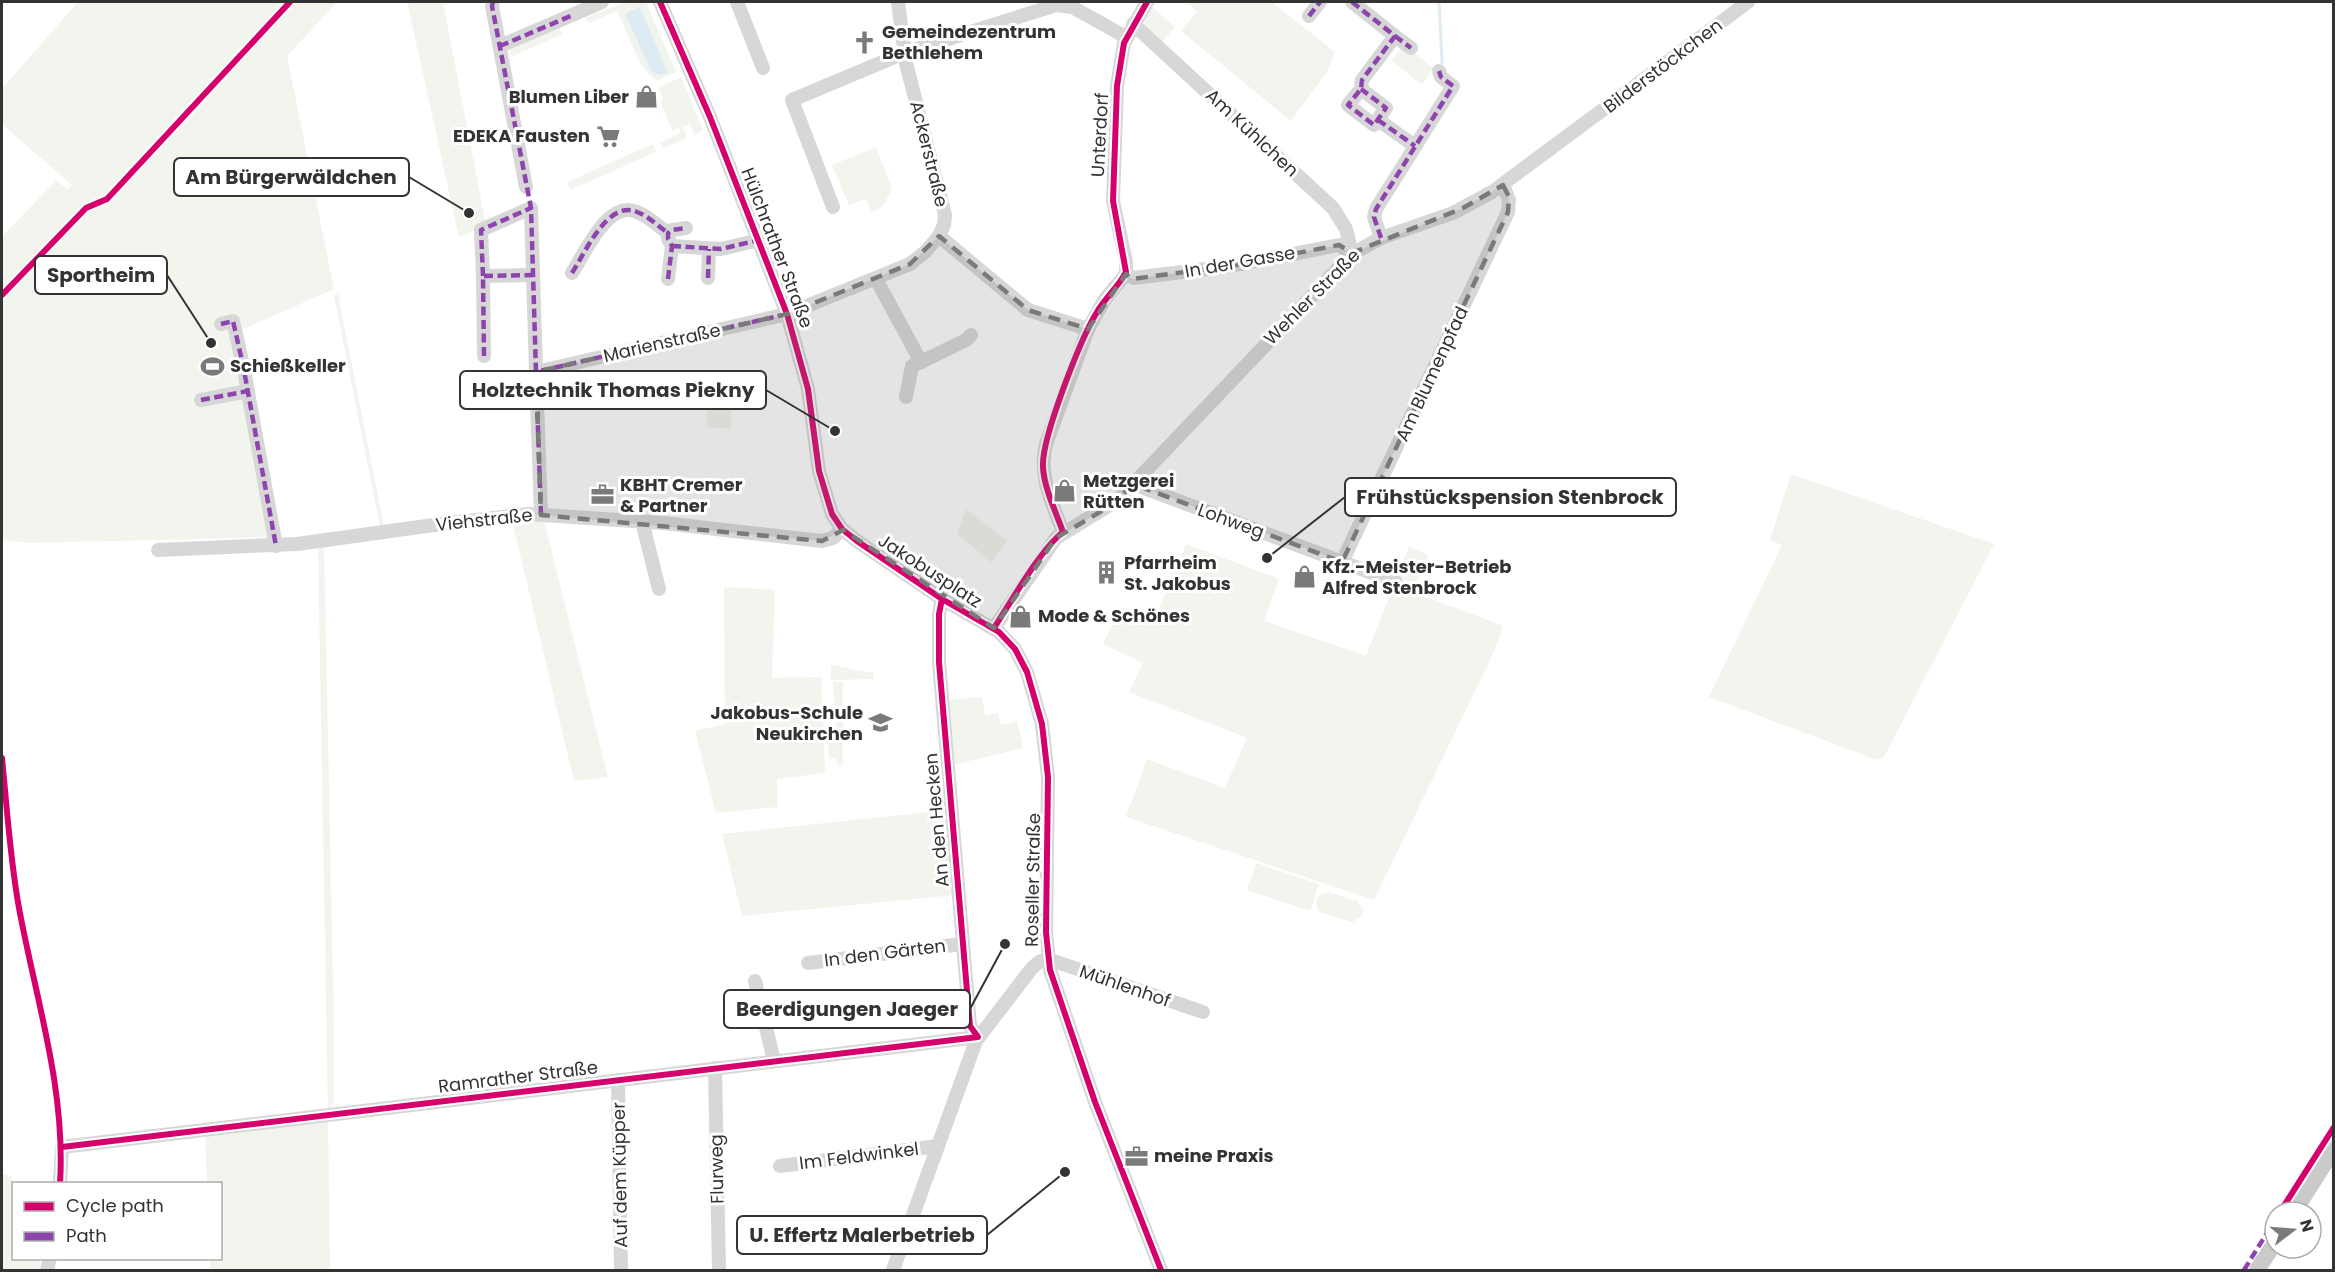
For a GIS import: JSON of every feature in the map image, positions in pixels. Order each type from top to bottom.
[{"type":"main road","points":[[2302,1200],[2334,1149]]},
{"type":"street","points":[[493,2],[526,187]]},
{"type":"street","points":[[500,46],[602,2]]},
{"type":"street","name":"Hülchrather Straße","points":[[660,2],[710,117],[787,314],[810,400],[821,482],[832,514],[842,529]]},
{"type":"street","name":"Hülchrather Straße","points":[[668,2],[704,94],[710,117]]},
{"type":"street","points":[[737,2],[763,69]]},
{"type":"street","name":"Ackerstraße","points":[[898,2],[904,53],[944,213],[944,225],[939,236]]},
{"type":"street","name":"Unterdorf","points":[[1126,274],[1115,220],[1113,197],[1118,86],[1122,50],[1126,37],[1147,2]]},
{"type":"street","points":[[1309,16],[1320,2]]},
{"type":"street","points":[[1352,2],[1411,48]]},
{"type":"street","name":"Bilderstöckchen","points":[[1578,129],[1748,2]]},
{"type":"street","points":[[833,207],[792,100],[904,53],[1060,4],[1071,7],[1126,37]]},
{"type":"street","name":"Am Kühlchen","points":[[1133,24],[1333,208],[1347,229],[1352,254]]},
{"type":"street","points":[[1360,89],[1386,108],[1374,125],[1348,105],[1360,89],[1362,80],[1395,36]]},
{"type":"street","points":[[1381,238],[1375,212],[1453,86],[1442,77],[1439,71]]},
{"type":"street","points":[[1378,120],[1415,146]]},
{"type":"street","name":"Wehler Straße","points":[[1086,520],[1112,505],[1133,484],[1352,254],[1381,238],[1453,213],[1503,185],[1578,129]]},
{"type":"street","name":"Am Blumenpfad","points":[[1342,562],[1508,212],[1510,203],[1503,185]]},
{"type":"street","points":[[484,356],[481,230],[531,208],[541,515]]},
{"type":"street","points":[[572,273],[606,220],[618,211],[638,212],[670,240],[709,249],[721,249],[759,240]]},
{"type":"street","points":[[668,279],[670,240],[674,229],[686,228]]},
{"type":"street","points":[[939,236],[1029,310],[1088,329]]},
{"type":"street","name":"Marienstraße","points":[[536,372],[787,314],[915,261],[939,236]]},
{"type":"street","name":"In der Gasse","points":[[1126,274],[1134,278],[1230,266],[1339,245],[1352,254]]},
{"type":"street","points":[[708,278],[709,249]]},
{"type":"street","points":[[1063,532],[1045,479],[1043,459],[1051,427],[1088,329],[1105,299],[1126,274]]},
{"type":"street","points":[[483,276],[532,275]]},
{"type":"street","points":[[876,279],[921,362]]},
{"type":"street","points":[[221,324],[233,321],[276,546]]},
{"type":"street","points":[[906,397],[912,366],[966,340],[971,335]]},
{"type":"street","points":[[201,400],[248,391]]},
{"type":"street","name":"Lohweg","points":[[1133,484],[1396,582]]},
{"type":"street","name":"Viehstraße","points":[[158,550],[276,546],[492,518],[541,515],[642,521],[822,541],[833,538],[842,529]]},
{"type":"street","name":"Jakobusplatz","points":[[842,529],[942,599],[994,628],[1054,541],[1063,532],[1086,520]]},
{"type":"street","points":[[642,521],[659,589]]},
{"type":"street","name":"An den Hecken","points":[[942,599],[939,614],[939,662],[970,1026],[978,1037]]},
{"type":"street","name":"Roseller Straße","points":[[994,628],[1011,644],[1023,662],[1036,701],[1045,740],[1049,800],[1046,925],[1048,959],[1065,1019],[1161,1270]]},
{"type":"street","name":"In den Gärten","points":[[808,963],[963,944]]},
{"type":"street","points":[[893,1270],[978,1037],[1032,968],[1048,959]]},
{"type":"street","name":"Mühlenhof","points":[[1048,959],[1203,1012]]},
{"type":"street","points":[[755,981],[774,1060]]},
{"type":"street","name":"Ramrather Straße","points":[[60,1182],[62,1146],[978,1037]]},
{"type":"street","name":"Flurweg","points":[[716,1068],[719,1270]]},
{"type":"street","name":"Auf dem Küpper","points":[[618,1080],[621,1270]]},
{"type":"street","name":"Im Feldwinkel","points":[[780,1166],[938,1146]]},
{"type":"highlighted area","points":[[1503,185],[1509,197],[1508,212],[1342,562],[1133,484],[1112,505],[1056,538],[994,628],[843,530],[822,541],[541,515],[536,372],[787,314],[910,264],[939,236],[1028,310],[1088,329],[1126,274],[1132,279],[1230,266],[1339,245],[1352,253],[1463,208]]},
{"type":"shaded area","points":[[78,2],[289,2],[103,199],[89,203],[81,210],[2,293],[2,236],[56,181],[68,189],[72,185],[2,124],[2,89]]},
{"type":"shaded area","points":[[293,2],[337,2],[287,56],[334,289],[239,331],[278,537],[29,543],[2,540],[2,299],[88,210],[107,201]]},
{"type":"shaded area","points":[[407,2],[443,2],[486,226],[459,237]]},
{"type":"shaded area","points":[[624,2],[646,2],[676,72],[657,81],[642,67],[617,11],[588,23],[586,18]]},
{"type":"shaded area","points":[[1186,2],[1272,2],[1335,52],[1327,72],[1291,121],[1181,31],[1197,11]]},
{"type":"shaded area","points":[[1151,6],[1175,27],[1161,43],[1144,25]]},
{"type":"shaded area","points":[[640,7],[668,73],[658,75],[651,71],[625,14]]},
{"type":"shaded area","points":[[559,26],[562,34],[511,57],[510,47]]},
{"type":"shaded area","points":[[1404,44],[1433,68],[1422,85],[1392,61]]},
{"type":"shaded area","points":[[681,77],[703,130],[695,135],[690,124],[683,127],[687,138],[663,148],[660,143],[681,133],[679,128],[672,130],[660,101],[663,99],[658,88]]},
{"type":"shaded area","points":[[653,144],[656,152],[570,190],[567,182]]},
{"type":"shaded area","points":[[876,147],[892,188],[883,206],[872,212],[866,199],[849,205],[832,165]]},
{"type":"shaded area","points":[[338,294],[384,526],[380,527],[334,296]]},
{"type":"shaded area","points":[[708,377],[732,379],[731,429],[707,427]]},
{"type":"shaded area","points":[[1791,474],[1994,544],[1884,757],[1877,760],[1709,697],[1782,545],[1770,540]]},
{"type":"shaded area","points":[[966,509],[1007,541],[991,562],[957,534]]},
{"type":"shaded area","points":[[512,520],[544,520],[608,777],[574,781]]},
{"type":"shaded area","points":[[1186,544],[1279,579],[1264,621],[1366,656],[1394,585],[1501,625],[1503,628],[1490,660],[1374,900],[1126,817],[1147,759],[1225,788],[1247,738],[1129,692],[1143,663],[1103,644],[1121,607],[1154,621]]},
{"type":"shaded area","points":[[324,546],[334,1031],[334,1101],[328,1112],[318,547]]},
{"type":"shaded area","points":[[1409,547],[1428,555],[1416,584],[1397,577]]},
{"type":"shaded area","points":[[724,587],[775,590],[772,678],[821,677],[825,773],[777,779],[778,807],[716,813],[695,731],[725,724]]},
{"type":"shaded area","points":[[831,665],[874,673],[873,679],[831,680]]},
{"type":"shaded area","points":[[833,682],[843,682],[843,765],[837,765],[836,758],[829,759],[828,727],[836,726]]},
{"type":"shaded area","points":[[982,697],[985,716],[998,713],[1001,725],[1017,721],[1023,748],[953,765],[947,700]]},
{"type":"shaded area","points":[[948,810],[955,895],[742,916],[722,834]]},
{"type":"shaded area","points":[[1256,863],[1319,884],[1310,911],[1247,890]]},
{"type":"shaded area","points":[[1329,892],[1357,901],[1363,909],[1362,916],[1352,922],[1319,912],[1316,900],[1321,894]]},
{"type":"shaded area","points":[[328,1119],[330,1270],[210,1270],[210,1260],[222,1260],[222,1182],[207,1182],[205,1135]]},
{"type":"shaded area","points":[[2,1174],[12,1176],[12,1260],[41,1260],[40,1270],[2,1270]]},
{"type":"waterway","points":[[1439,2],[1442,63]]},
{"type":"marked path","points":[[493,2],[531,208],[536,372]]},
{"type":"marked path","points":[[1309,16],[1320,2]]},
{"type":"marked path","points":[[1352,2],[1395,36],[1362,80],[1361,89],[1348,105],[1374,125],[1386,108],[1361,89]]},
{"type":"marked path","points":[[500,46],[573,15]]},
{"type":"marked path","points":[[1395,36],[1411,48]]},
{"type":"marked path","points":[[1381,238],[1374,217],[1376,209],[1453,86],[1441,77],[1439,71]]},
{"type":"marked path","points":[[1378,120],[1415,146]]},
{"type":"marked path","points":[[483,276],[481,230],[531,208]]},
{"type":"marked path","points":[[572,273],[598,230],[616,213],[626,210],[637,212],[668,233]]},
{"type":"marked path","points":[[668,279],[672,246],[668,233],[672,230],[686,228]]},
{"type":"marked path","points":[[672,246],[721,249],[759,240]]},
{"type":"marked path","points":[[708,278],[709,249]]},
{"type":"marked path","points":[[484,356],[483,276],[532,275]]},
{"type":"marked path","points":[[541,515],[536,372],[787,314]]},
{"type":"marked path","points":[[221,324],[233,321],[276,546]]},
{"type":"marked path","points":[[201,400],[248,391]]},
{"type":"marked path","points":[[2244,1270],[2263,1239]]},
{"type":"cycle path","points":[[2,295],[86,208],[107,199],[290,2]]},
{"type":"cycle path","points":[[660,2],[710,117],[787,314],[808,389],[819,471],[832,514],[842,529],[857,541],[942,599],[999,632],[1015,649],[1027,672],[1042,724],[1048,777],[1046,932],[1050,970],[1095,1102],[1161,1270]]},
{"type":"cycle path","points":[[994,628],[1036,563],[1063,532],[1046,483],[1043,467],[1044,453],[1063,389],[1090,325],[1126,272],[1113,201],[1117,86],[1124,43],[1147,2]]},
{"type":"cycle path","points":[[62,1147],[978,1037],[970,1026],[939,662],[939,614],[942,599]]},
{"type":"cycle path","points":[[2,758],[16,890],[48,1045],[59,1114],[60,1182]]},
{"type":"cycle path","points":[[2288,1200],[2334,1127]]},
{"type":"place","name":"Gemeindezentrum Bethlehem","points":[[864,42]]},
{"type":"place","name":"Blumen Liber","points":[[647,97]]},
{"type":"place","name":"EDEKA Fausten","points":[[608,136]]},
{"type":"place","name":"Am Bürgerwäldchen","points":[[469,213]]},
{"type":"place","name":"Sportheim","points":[[211,343]]},
{"type":"place","name":"Schießkeller","points":[[212,366]]},
{"type":"place","name":"Holztechnik Thomas Piekny","points":[[835,431]]},
{"type":"place","name":"Metzgerei Rütten","points":[[1065,491]]},
{"type":"place","name":"KBHT Cremer & Partner","points":[[602,495]]},
{"type":"place","name":"Frühstückspension Stenbrock","points":[[1267,558]]},
{"type":"place","name":"Pfarrheim St. Jakobus","points":[[1106,573]]},
{"type":"place","name":"Kfz.-Meister-Betrieb Alfred Stenbrock","points":[[1304,577]]},
{"type":"place","name":"Mode & Schönes","points":[[1020,616]]},
{"type":"place","name":"Jakobus-Schule Neukirchen","points":[[881,723]]},
{"type":"place","name":"Beerdigungen Jaeger","points":[[1005,944]]},
{"type":"place","name":"meine Praxis","points":[[1136,1156]]},
{"type":"place","name":"U. Effertz Malerbetrieb","points":[[1065,1172]]}]
